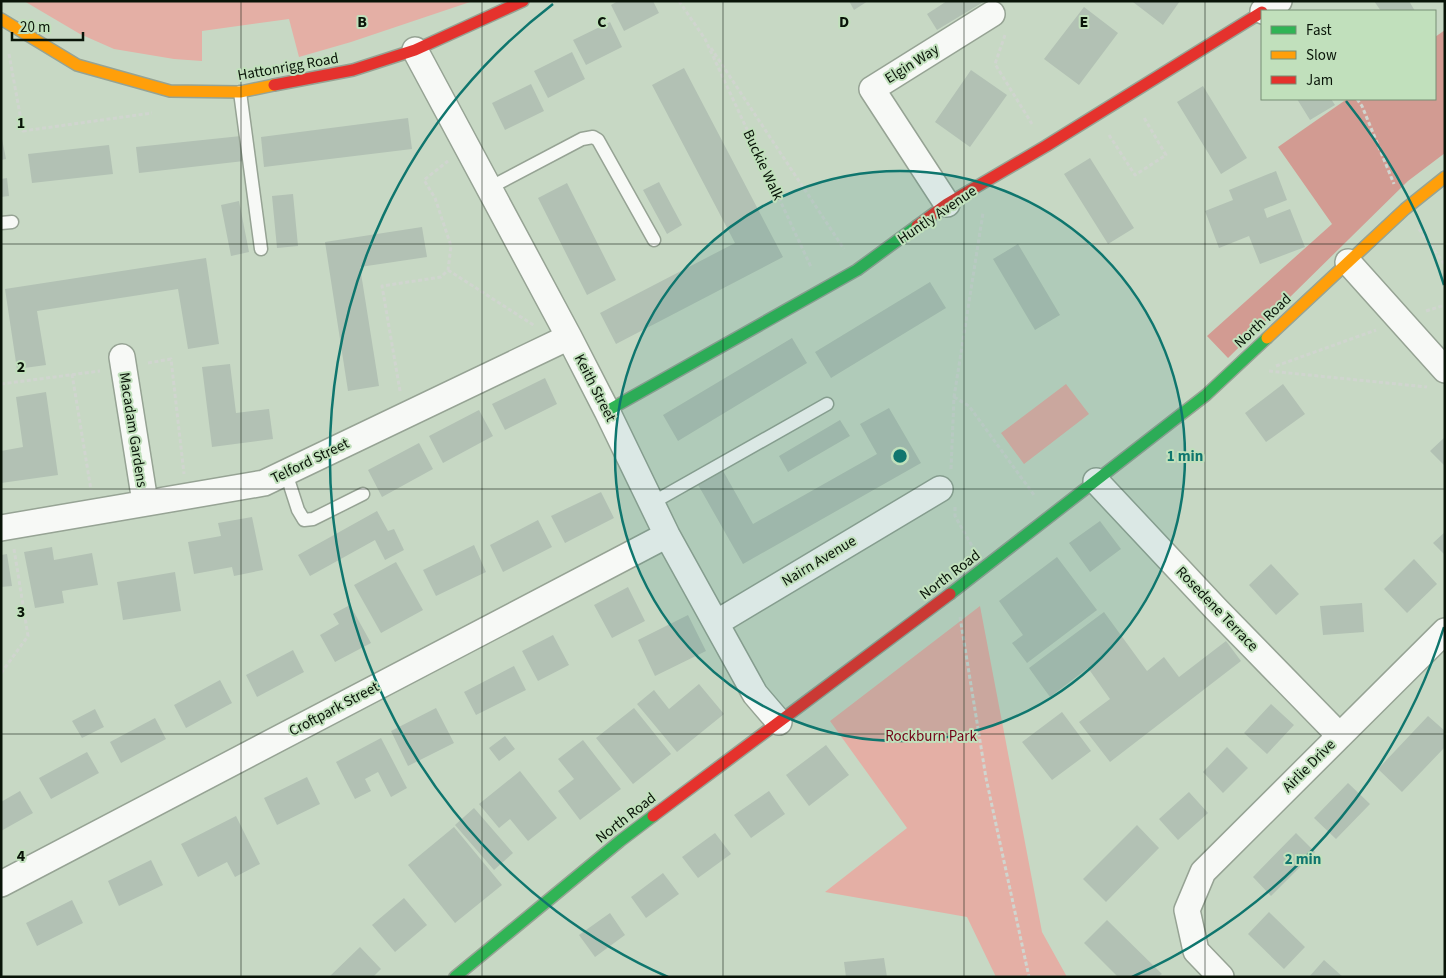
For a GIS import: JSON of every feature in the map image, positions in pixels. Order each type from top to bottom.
[{"type":"street","name":"Hattonrigg Road","points":[[2,19],[77,65],[170,91],[240,92],[353,70],[414,50],[523,1]]},
{"type":"street","name":"Huntly Avenue","points":[[1264,10],[1279,1]]},
{"type":"street","name":"Huntly Avenue","points":[[607,412],[857,270],[947,204],[1046,146],[1261,12]]},
{"type":"street","name":"Elgin Way","points":[[947,204],[872,89],[1000,21]]},
{"type":"street","name":"Keith Street","points":[[414,50],[489,188],[560,341],[607,412],[667,535],[755,694],[779,722]]},
{"type":"street","name":"North Road","points":[[470,972],[620,841],[984,569],[1206,395],[1419,196],[1445,177]]},
{"type":"street","points":[[1348,262],[1401,321],[1438,379]]},
{"type":"street","name":"Telford Street","points":[[6,527],[264,483],[560,341]]},
{"type":"street","name":"Macadam Gardens","points":[[122,357],[145,502]]},
{"type":"street","name":"Rosedene Terrace","points":[[1096,481],[1216,609],[1339,735]]},
{"type":"street","name":"Nairn Avenue","points":[[716,623],[937,501]]},
{"type":"street","name":"Croftpark Street","points":[[1,884],[667,535]]},
{"type":"street","name":"Airlie Drive","points":[[1221,977],[1196,951],[1187,910],[1203,872],[1445,631]]},
{"type":"lane","points":[[240,92],[261,249]]},
{"type":"lane","points":[[489,188],[582,138],[592,137],[598,140],[654,240]]},
{"type":"lane","points":[[652,503],[827,404]]},
{"type":"lane","points":[[286,472],[298,510],[304,520],[313,519],[363,494]]},
{"type":"path","name":"Buckie Walk","points":[[679,1],[857,270]]},
{"type":"path","points":[[2,19],[23,131],[156,113]]},
{"type":"path","points":[[1000,21],[995,64],[1046,146]]},
{"type":"path","name":"Buckie Walk","points":[[705,39],[821,290]]},
{"type":"path","points":[[1096,114],[1135,175],[1166,156],[1128,94]]},
{"type":"path","points":[[404,416],[382,286],[441,277],[448,270],[451,246],[434,198],[424,180],[466,146]]},
{"type":"path","points":[[974,189],[984,213],[954,396],[951,474],[937,501],[956,516],[984,569]]},
{"type":"path","points":[[448,270],[560,341]]},
{"type":"path","points":[[1438,379],[1264,371],[1445,304]]},
{"type":"path","points":[[72,374],[94,512]]},
{"type":"path","points":[[954,396],[969,406],[1030,490],[1051,515]]},
{"type":"path","points":[[1,673],[28,636],[6,527]]},
{"type":"path","points":[[956,589],[986,778],[1029,977]]},
{"type":"green space","points":[[24,1],[473,1],[351,42],[299,57],[289,19],[202,31],[202,61],[174,59],[114,49],[80,34]]},
{"type":"green space","points":[[1066,384],[1089,414],[1024,464],[1001,433]]},
{"type":"green space","name":"Rockburn Park","points":[[980,606],[1042,932],[1067,977],[996,977],[967,917],[825,892],[907,828],[830,721]]},
{"type":"shaded area","points":[[1445,30],[1445,153],[1408,181],[1228,358],[1207,336],[1332,224],[1278,147],[1346,100],[1436,100],[1436,36]]},
{"type":"building","points":[[618,1],[653,1],[659,13],[624,31],[611,5]]},
{"type":"building","points":[[849,1],[868,1],[854,10]]},
{"type":"building","points":[[947,1],[985,1],[937,30],[927,14]]},
{"type":"building","points":[[1134,1],[1180,1],[1163,25]]},
{"type":"building","points":[[1374,1],[1409,1],[1414,10],[1380,10]]},
{"type":"building","points":[[1084,7],[1118,33],[1079,85],[1044,59]]},
{"type":"building","points":[[610,22],[622,47],[586,65],[573,40]]},
{"type":"building","points":[[572,52],[585,79],[548,98],[534,71]]},
{"type":"building","points":[[684,68],[783,257],[616,344],[600,313],[735,243],[652,85]]},
{"type":"building","points":[[971,70],[1007,95],[970,147],[935,122]]},
{"type":"building","points":[[531,84],[544,111],[505,130],[492,103]]},
{"type":"building","points":[[1203,86],[1247,158],[1221,174],[1177,102]]},
{"type":"building","points":[[1298,100],[1332,100],[1335,105],[1310,120]]},
{"type":"building","points":[[408,118],[412,149],[264,167],[261,137]]},
{"type":"building","points":[[1,134],[6,159],[1,160]]},
{"type":"building","points":[[241,136],[244,161],[139,173],[136,147]]},
{"type":"building","points":[[109,145],[113,174],[32,183],[28,154]]},
{"type":"building","points":[[1090,158],[1134,228],[1108,244],[1064,174]]},
{"type":"building","points":[[1276,171],[1287,200],[1264,209],[1267,218],[1290,209],[1305,247],[1260,264],[1249,236],[1219,248],[1205,211],[1233,200],[1229,190]]},
{"type":"building","points":[[7,178],[9,196],[1,197],[1,179]]},
{"type":"building","points":[[659,182],[682,225],[667,234],[643,190]]},
{"type":"building","points":[[567,183],[616,280],[587,295],[538,198]]},
{"type":"building","points":[[293,194],[298,246],[277,248],[272,196]]},
{"type":"building","points":[[239,201],[249,252],[231,256],[221,205]]},
{"type":"building","points":[[422,227],[427,257],[360,267],[379,386],[348,391],[325,242]]},
{"type":"building","points":[[1018,244],[1060,315],[1035,330],[993,259]]},
{"type":"building","points":[[206,258],[219,344],[188,349],[178,289],[37,311],[46,365],[17,369],[5,289]]},
{"type":"building","points":[[930,282],[946,308],[831,378],[815,352]]},
{"type":"building","points":[[792,338],[807,363],[678,441],[663,415]]},
{"type":"building","points":[[230,364],[236,413],[269,409],[273,439],[212,447],[202,367]]},
{"type":"building","points":[[545,378],[557,404],[505,430],[492,404]]},
{"type":"building","points":[[1283,384],[1305,414],[1266,442],[1245,413]]},
{"type":"building","points":[[46,392],[58,475],[1,483],[1,451],[23,447],[16,397]]},
{"type":"building","points":[[889,408],[921,463],[743,564],[697,483],[722,469],[753,524],[877,454],[860,424]]},
{"type":"building","points":[[479,410],[493,436],[443,463],[429,436]]},
{"type":"building","points":[[840,420],[850,436],[788,472],[779,456]]},
{"type":"building","points":[[1445,437],[1445,466],[1430,451]]},
{"type":"building","points":[[419,443],[433,469],[382,497],[368,470]]},
{"type":"building","points":[[601,492],[614,518],[565,543],[551,516]]},
{"type":"building","points":[[377,511],[388,531],[394,529],[404,550],[385,560],[375,540],[310,576],[298,555]]},
{"type":"building","points":[[252,517],[263,570],[234,576],[232,567],[194,574],[188,542],[221,536],[218,523]]},
{"type":"building","points":[[538,520],[552,547],[503,572],[490,545]]},
{"type":"building","points":[[1100,521],[1121,549],[1090,572],[1069,543]]},
{"type":"building","points":[[1445,532],[1445,555],[1433,543]]},
{"type":"building","points":[[474,545],[486,572],[436,596],[423,570]]},
{"type":"building","points":[[52,547],[54,560],[92,553],[98,585],[62,591],[64,603],[35,608],[24,552]]},
{"type":"building","points":[[7,554],[12,586],[1,587],[1,555]]},
{"type":"building","points":[[1057,557],[1097,610],[1027,663],[1012,643],[1023,635],[999,601]]},
{"type":"building","points":[[1414,559],[1437,584],[1407,613],[1384,589]]},
{"type":"building","points":[[396,562],[423,610],[381,633],[354,585]]},
{"type":"building","points":[[1271,564],[1299,594],[1276,615],[1249,585]]},
{"type":"building","points":[[175,572],[181,611],[123,620],[117,582]]},
{"type":"building","points":[[628,587],[645,621],[612,638],[594,605]]},
{"type":"building","points":[[1362,603],[1364,632],[1323,635],[1320,606]]},
{"type":"building","points":[[350,605],[371,643],[335,662],[320,635],[339,624],[333,614]]},
{"type":"building","points":[[1104,612],[1147,671],[1164,657],[1179,677],[1226,641],[1241,661],[1110,762],[1079,722],[1110,699],[1088,668],[1050,697],[1029,668]]},
{"type":"building","points":[[688,615],[706,651],[655,676],[638,640]]},
{"type":"building","points":[[553,635],[569,665],[538,681],[522,651]]},
{"type":"building","points":[[293,650],[304,672],[257,697],[246,675]]},
{"type":"building","points":[[514,666],[526,690],[476,715],[464,692]]},
{"type":"building","points":[[220,680],[232,703],[186,728],[174,705]]},
{"type":"building","points":[[699,684],[724,714],[677,752],[637,704],[654,690],[669,709]]},
{"type":"building","points":[[1271,704],[1294,725],[1267,754],[1244,733]]},
{"type":"building","points":[[436,708],[454,743],[408,766],[391,731]]},
{"type":"building","points":[[634,708],[671,754],[633,784],[596,738]]},
{"type":"building","points":[[95,709],[104,727],[82,738],[72,721]]},
{"type":"building","points":[[1062,712],[1091,751],[1052,780],[1022,742]]},
{"type":"building","points":[[1428,716],[1445,731],[1445,747],[1402,792],[1378,769]]},
{"type":"building","points":[[155,718],[166,739],[121,763],[110,742]]},
{"type":"building","points":[[505,736],[515,749],[499,761],[489,748]]},
{"type":"building","points":[[381,738],[407,788],[391,797],[378,772],[365,779],[371,791],[355,799],[336,762]]},
{"type":"building","points":[[583,740],[621,789],[580,820],[558,791],[574,779],[558,759]]},
{"type":"building","points":[[826,745],[849,775],[809,806],[786,775]]},
{"type":"building","points":[[1227,747],[1248,768],[1223,793],[1203,772]]},
{"type":"building","points":[[87,752],[99,773],[51,799],[39,778]]},
{"type":"building","points":[[520,771],[557,818],[528,841],[510,819],[499,828],[479,804]]},
{"type":"building","points":[[307,777],[320,804],[277,825],[264,798]]},
{"type":"building","points":[[1348,783],[1370,804],[1336,839],[1314,818]]},
{"type":"building","points":[[20,791],[33,813],[1,831],[1,802]]},
{"type":"building","points":[[769,791],[785,814],[751,838],[734,815]]},
{"type":"building","points":[[1189,792],[1208,813],[1178,840],[1159,819]]},
{"type":"building","points":[[474,808],[513,853],[494,870],[455,825]]},
{"type":"building","points":[[236,816],[260,864],[235,877],[227,862],[198,877],[181,844]]},
{"type":"building","points":[[1137,825],[1159,848],[1106,902],[1083,879]]},
{"type":"building","points":[[454,827],[502,885],[455,923],[408,865]]},
{"type":"building","points":[[715,833],[731,854],[698,878],[682,857]]},
{"type":"building","points":[[1296,833],[1315,852],[1271,896],[1253,877]]},
{"type":"building","points":[[151,860],[163,885],[119,906],[108,881]]},
{"type":"building","points":[[663,873],[679,894],[646,918],[631,897]]},
{"type":"building","points":[[404,898],[427,925],[395,952],[372,925]]},
{"type":"building","points":[[72,900],[83,923],[37,946],[26,923]]},
{"type":"building","points":[[1269,912],[1305,947],[1284,969],[1248,934]]},
{"type":"building","points":[[610,913],[625,935],[595,957],[579,935]]},
{"type":"building","points":[[1107,920],[1162,974],[1158,977],[1118,977],[1084,943]]},
{"type":"building","points":[[360,947],[381,969],[373,977],[329,977]]},
{"type":"building","points":[[884,958],[887,977],[846,977],[844,962]]},
{"type":"building","points":[[1324,960],[1343,977],[1309,977]]},
{"type":"traffic: fast","points":[[607,411],[857,270],[917,226]]},
{"type":"traffic: fast","points":[[950,594],[1206,395],[1267,338]]},
{"type":"traffic: fast","points":[[455,977],[653,816]]},
{"type":"traffic: slow","points":[[1,19],[77,65],[170,91],[240,92],[274,85]]},
{"type":"traffic: slow","points":[[1267,338],[1405,209],[1445,177]]},
{"type":"traffic: jam","points":[[274,85],[353,70],[415,50],[523,1]]},
{"type":"traffic: jam","points":[[917,226],[947,204],[1046,146],[1261,13]]},
{"type":"traffic: jam","points":[[653,816],[950,594]]}]
